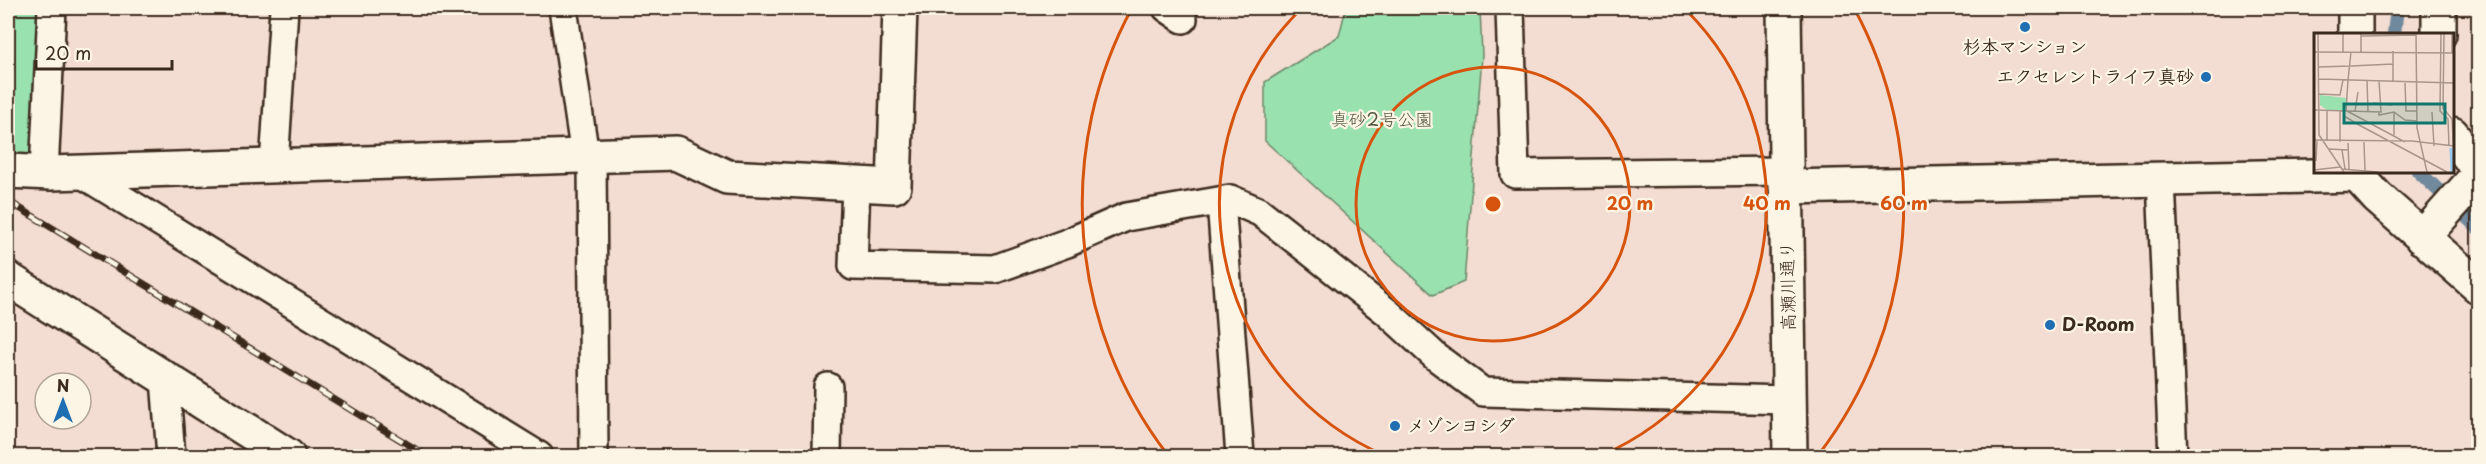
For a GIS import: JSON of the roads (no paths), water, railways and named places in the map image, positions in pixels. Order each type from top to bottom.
[{"type":"street","points":[[8,171],[79,172],[676,153],[728,177],[894,186],[900,8]]},
{"type":"street","name":"高瀬川通り","points":[[1784,8],[1790,456]]},
{"type":"street","points":[[2355,8],[2355,33]]},
{"type":"street","points":[[2439,8],[2439,33]]},
{"type":"street","points":[[2427,233],[2476,176],[2453,137]]},
{"type":"street","points":[[1786,179],[2161,180],[2357,173],[2377,197],[2427,233],[2478,286]]},
{"type":"street","points":[[8,279],[288,456]]},
{"type":"lane","points":[[44,172],[52,8]]},
{"type":"lane","points":[[274,166],[284,8]]},
{"type":"lane","points":[[562,8],[588,156],[594,456]]},
{"type":"lane","points":[[1510,8],[1515,174],[1786,179]]},
{"type":"lane","points":[[79,172],[538,456]]},
{"type":"lane","points":[[2161,180],[2173,456]]},
{"type":"lane","points":[[856,184],[853,266],[994,268],[1067,243],[1125,217],[1230,199],[1260,212],[1387,312],[1436,357],[1483,392],[1789,400]]},
{"type":"lane","points":[[1221,201],[1240,456]]},
{"type":"lane","points":[[165,379],[171,456]]},
{"type":"lane","points":[[827,456],[828,387]]},
{"type":"waterway","points":[[2394,33],[2397,8]]},
{"type":"waterway","points":[[2419,172],[2478,228]]},
{"type":"railway","points":[[8,201],[427,456]]},
{"type":"place","name":"杉本マンション","points":[[2025,27]]},
{"type":"place","name":"エクセレントライフ真砂","points":[[2206,77]]},
{"type":"place","name":"D-Room","points":[[2050,325]]},
{"type":"place","name":"メゾンヨシダ","points":[[1395,426]]},
{"type":"park label","name":"真砂2号公園","points":[[1382,120]]}]
